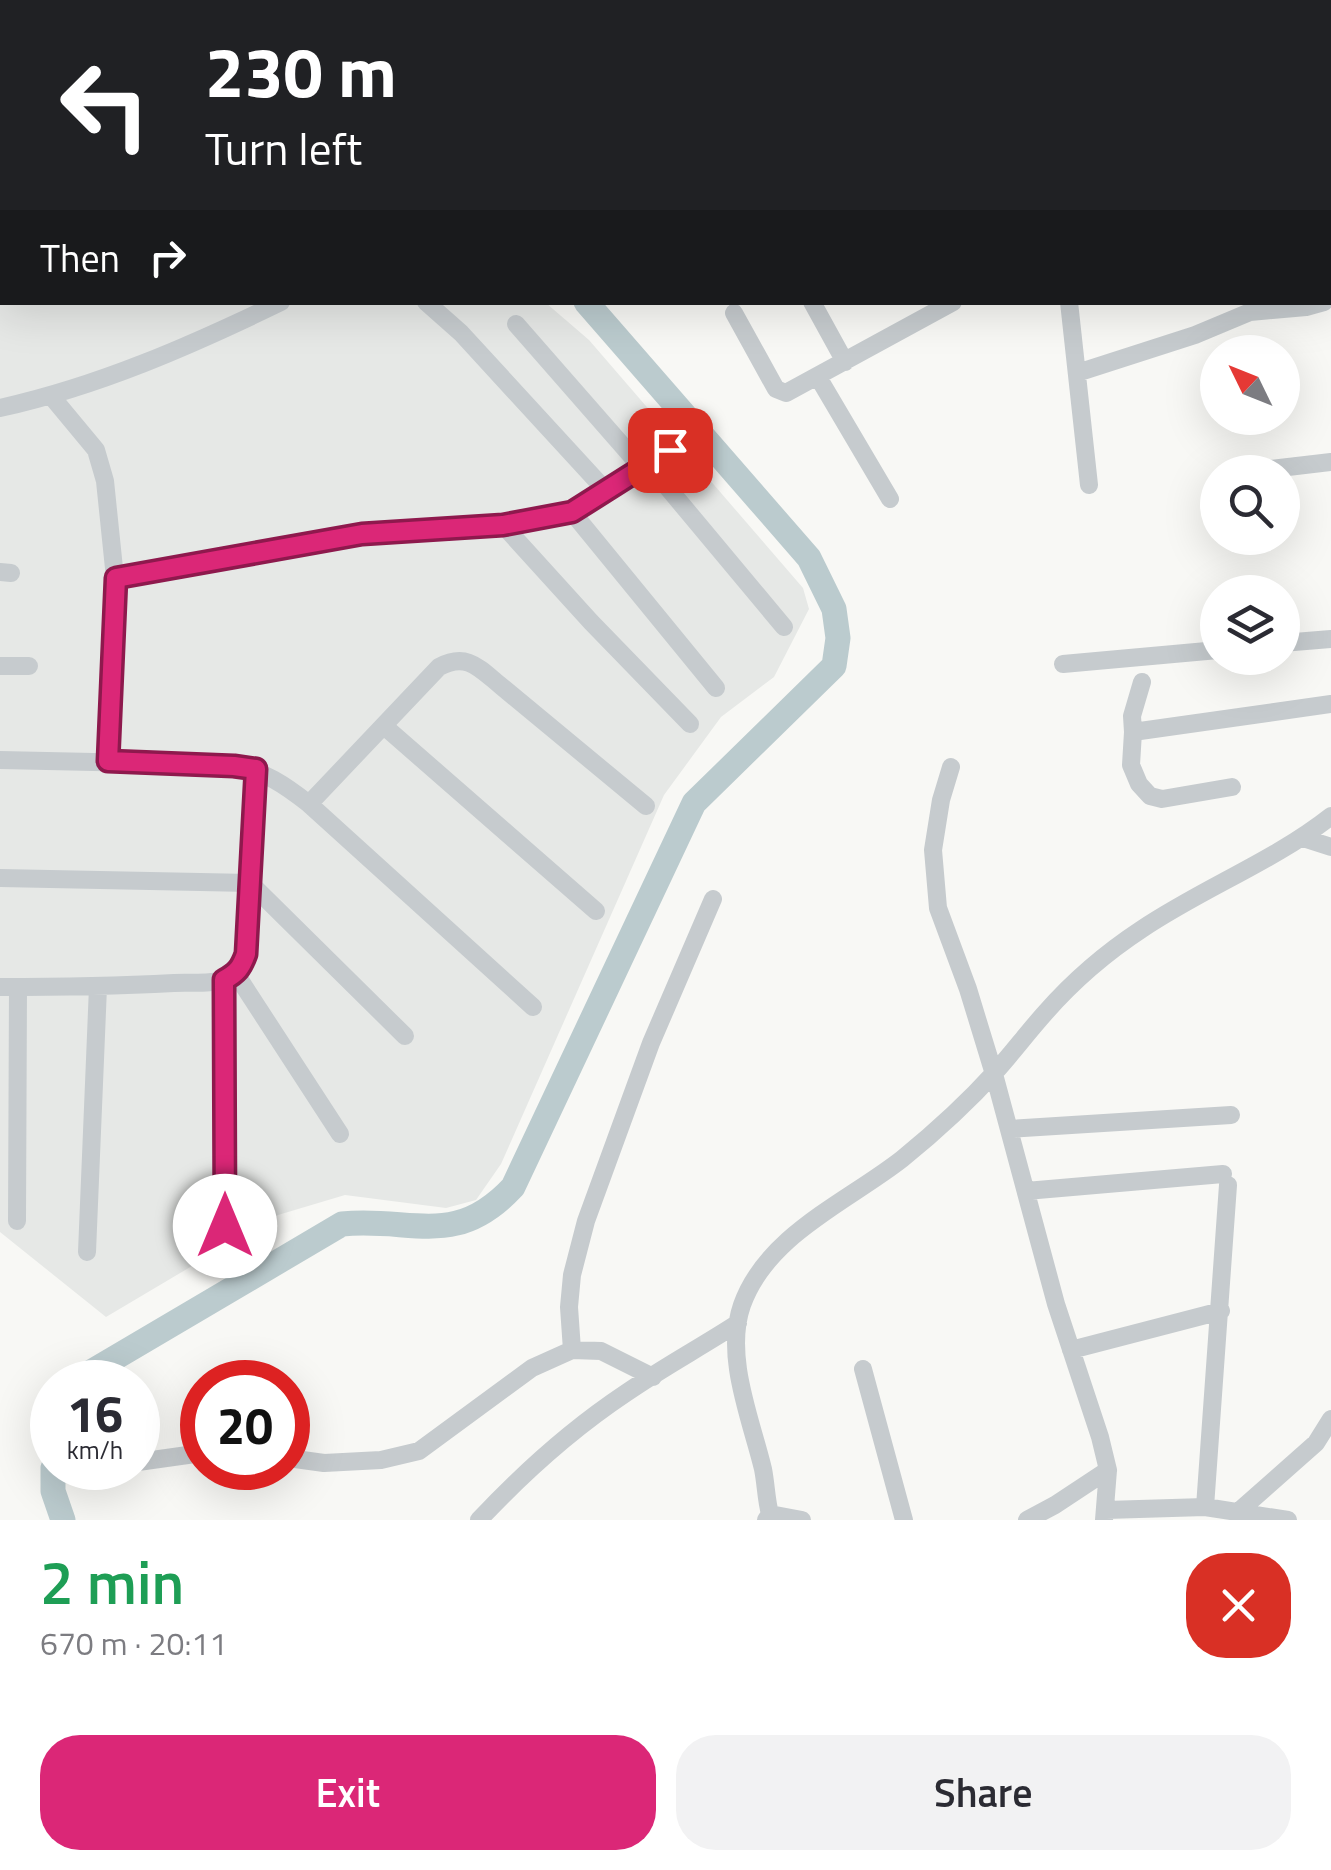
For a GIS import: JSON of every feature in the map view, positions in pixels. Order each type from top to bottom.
[{"type":"street","points":[[0,408],[52,396],[165,357],[276,305]]},
{"type":"street","points":[[429,305],[461,333],[606,492]]},
{"type":"street","points":[[814,305],[845,362]]},
{"type":"street","points":[[734,314],[776,389],[786,393],[948,305]]},
{"type":"street","points":[[1069,305],[1089,484]]},
{"type":"street","points":[[1077,373],[1195,335],[1250,312],[1315,305]]},
{"type":"street","points":[[516,324],[784,626]]},
{"type":"street","points":[[818,377],[890,499]]},
{"type":"street","points":[[52,396],[96,450],[105,481],[116,578],[108,761]]},
{"type":"street","points":[[116,578],[362,534],[503,525],[572,512],[670,450]]},
{"type":"street","points":[[1300,466],[1331,462]]},
{"type":"street","points":[[572,512],[716,688]]},
{"type":"street","points":[[503,525],[690,724]]},
{"type":"street","points":[[1300,642],[1331,639]]},
{"type":"street","points":[[1064,664],[1200,652]]},
{"type":"street","points":[[309,804],[439,667],[462,659],[477,666],[646,806]]},
{"type":"street","points":[[0,666],[29,666]]},
{"type":"street","points":[[1142,682],[1132,716],[1130,764],[1139,784],[1150,796],[1162,799],[1232,787]]},
{"type":"street","points":[[1133,732],[1331,704]]},
{"type":"street","points":[[384,726],[596,911]]},
{"type":"street","points":[[0,760],[256,769],[309,804],[533,1007]]},
{"type":"street","points":[[951,768],[941,800],[934,850],[938,908],[968,989],[1071,1350],[1100,1437],[1108,1470],[1105,1515],[1206,1508],[1288,1520]]},
{"type":"street","points":[[16,1220],[9,987],[98,987],[230,977],[242,967],[246,954],[256,769]]},
{"type":"street","points":[[802,1520],[768,1517],[764,1472],[740,1388],[738,1323],[754,1278],[787,1241],[902,1159],[994,1074],[1076,980],[1142,929],[1303,838],[1331,816]]},
{"type":"street","points":[[1303,838],[1331,847]]},
{"type":"street","points":[[0,878],[250,883],[405,1036]]},
{"type":"street","points":[[572,1350],[568,1307],[586,1221],[651,1042],[713,898]]},
{"type":"street","points":[[230,977],[340,1134]]},
{"type":"street","points":[[225,1226],[230,977]]},
{"type":"street","points":[[87,1252],[98,987]]},
{"type":"street","points":[[1009,1129],[1231,1115]]},
{"type":"street","points":[[1026,1191],[1226,1179],[1206,1508]]},
{"type":"street","points":[[1071,1350],[1220,1310]]},
{"type":"street","points":[[479,1520],[571,1434],[628,1391],[738,1323]]},
{"type":"street","points":[[310,1460],[381,1460],[419,1451],[532,1368],[572,1350],[601,1351],[653,1376]]},
{"type":"street","points":[[863,1369],[904,1520]]},
{"type":"street","points":[[1238,1512],[1316,1443],[1331,1419]]},
{"type":"street","points":[[1027,1520],[1108,1470]]},
{"type":"shaded area","points":[[0,305],[548,305],[589,340],[803,588],[809,609],[774,677],[721,717],[664,795],[501,1164],[476,1200],[446,1208],[345,1195],[278,1215],[106,1317],[0,1232]]},
{"type":"waterway","points":[[111,1360],[342,1224],[452,1224],[492,1206],[513,1187],[694,803],[834,666],[838,638],[834,609],[809,558],[589,305]]},
{"type":"waterway","points":[[53,1490],[63,1520]]},
{"type":"route","points":[[225,1226],[224,980],[242,967],[246,954],[256,769],[108,761],[116,578],[362,534],[503,525],[572,512],[670,450]]}]
